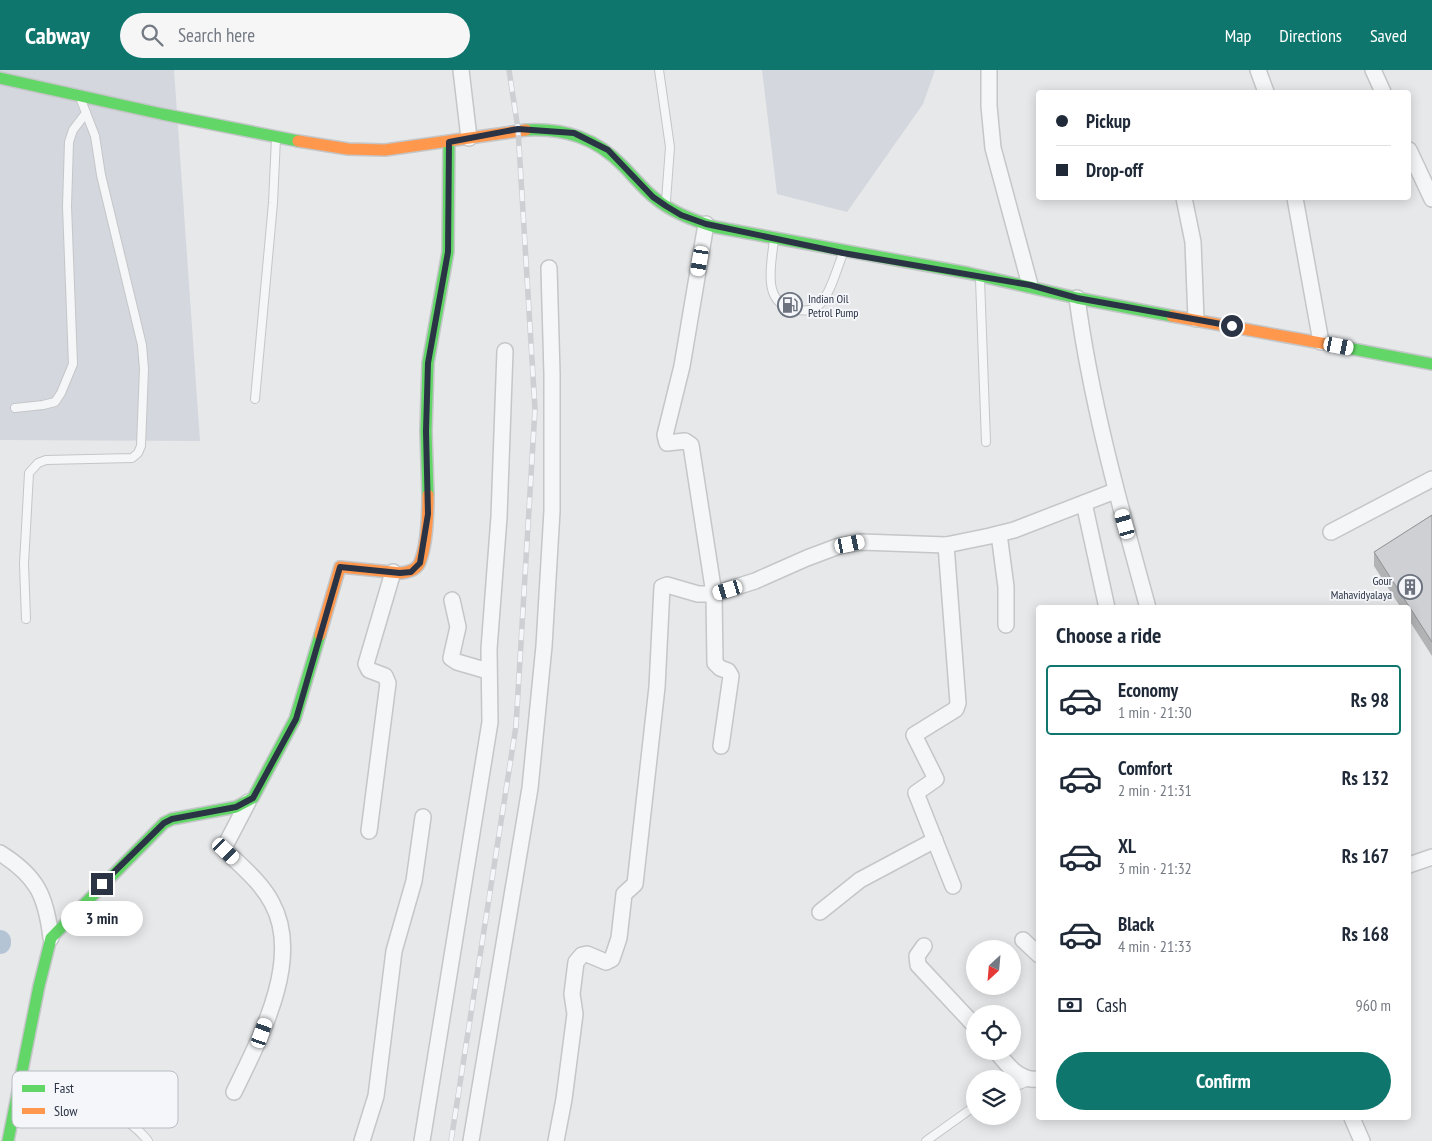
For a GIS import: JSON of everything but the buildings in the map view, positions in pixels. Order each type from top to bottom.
[{"type":"main road","points":[[2,76],[80,96],[204,123],[350,149],[377,151],[449,142],[518,129],[574,133],[608,150],[653,197],[666,206],[681,215],[706,224],[843,253],[1030,285],[1077,298],[1432,364]]},
{"type":"main road","points":[[22,1071],[51,938],[164,823],[172,819],[236,807],[248,802],[296,719],[340,567],[411,572],[418,566],[428,514],[426,431],[428,363],[447,264],[449,142]]},
{"type":"main road","points":[[8,1141],[12,1122]]},
{"type":"street","points":[[460,70],[469,138]]},
{"type":"street","points":[[989,70],[989,106],[993,148],[1030,285]]},
{"type":"street","points":[[1258,70],[1265,90]]},
{"type":"street","points":[[1372,70],[1381,90]]},
{"type":"street","points":[[1411,154],[1432,199]]},
{"type":"street","points":[[1184,200],[1193,242],[1196,319]]},
{"type":"street","points":[[1295,200],[1321,342]]},
{"type":"street","points":[[706,224],[682,366],[665,435],[668,444],[686,441],[691,445],[714,594],[715,663],[720,668],[728,671],[731,676],[721,746]]},
{"type":"street","points":[[471,1141],[530,788],[544,646],[552,511],[552,374],[549,268]]},
{"type":"street","points":[[1077,298],[1087,362],[1116,490],[1147,605]]},
{"type":"street","points":[[422,1141],[490,722],[488,671],[498,517],[505,351]]},
{"type":"street","points":[[1331,532],[1432,479]]},
{"type":"street","points":[[556,1141],[564,1099],[575,1014],[572,994],[576,962],[582,955],[587,954],[606,962],[612,960],[619,938],[624,894],[635,884],[657,687],[661,592],[664,586],[668,585],[698,594],[714,594],[755,581],[824,550],[846,545],[875,542],[946,545],[999,534],[1116,490]]},
{"type":"street","points":[[1084,503],[1106,605]]},
{"type":"street","points":[[999,534],[1006,587],[1006,625]]},
{"type":"street","points":[[946,545],[958,703],[956,709],[914,735],[936,776],[935,781],[916,791],[953,886]]},
{"type":"street","points":[[369,831],[388,682],[385,676],[369,670],[366,664],[393,572]]},
{"type":"street","points":[[452,600],[458,627],[452,658],[457,662],[488,671]]},
{"type":"street","points":[[234,1092],[270,1012],[280,969],[283,937],[280,919],[268,896],[226,851],[226,844],[248,802]]},
{"type":"street","points":[[362,1141],[376,1096],[394,951],[414,881],[423,817]]},
{"type":"street","points":[[820,912],[860,880],[935,840]]},
{"type":"street","points":[[0,853],[18,864],[36,885],[48,913],[51,938]]},
{"type":"street","points":[[1411,864],[1432,857]]},
{"type":"street","points":[[1023,940],[1036,952]]},
{"type":"street","points":[[924,946],[917,956],[918,965],[966,1016]]},
{"type":"street","points":[[1004,1060],[1014,1071],[1035,1079]]},
{"type":"street","points":[[1353,1120],[1362,1141]]},
{"type":"lane","points":[[659,70],[670,147],[666,206]]},
{"type":"lane","points":[[26,619],[24,564],[29,473],[38,463],[46,460],[132,458],[138,453],[141,446],[142,352],[101,174],[95,136],[80,96]]},
{"type":"lane","points":[[15,408],[43,406],[55,402],[62,393],[73,364],[67,206],[69,142],[71,134],[86,113]]},
{"type":"lane","points":[[255,399],[273,202],[276,136]]},
{"type":"lane","points":[[774,238],[770,288],[781,305],[791,309],[806,311],[815,309],[822,303],[843,253]]},
{"type":"lane","points":[[980,277],[986,442]]},
{"type":"lane","points":[[1021,1084],[1035,1079]]},
{"type":"lane","points":[[926,1141],[966,1112]]},
{"type":"lane","points":[[135,1128],[148,1141]]},
{"type":"shaded area","points":[[0,70],[174,70],[200,441],[0,440]]},
{"type":"shaded area","points":[[762,70],[935,70],[923,104],[847,212],[777,194]]},
{"type":"railway","points":[[451,1141],[516,726],[535,409],[518,129],[509,70]]},
{"type":"traffic: fast","points":[[0,78],[162,114],[298,141]]},
{"type":"traffic: fast","points":[[526,130],[567,133],[591,142],[613,156],[647,192],[663,204],[684,216],[715,227],[968,273],[1077,298],[1172,316]]},
{"type":"traffic: fast","points":[[428,495],[426,431],[428,363],[448,252],[449,142]]},
{"type":"traffic: fast","points":[[1332,345],[1432,364]]},
{"type":"traffic: fast","points":[[22,1071],[51,938],[164,823],[172,819],[236,807],[253,798],[295,719],[320,635]]},
{"type":"traffic: fast","points":[[8,1141],[12,1121]]},
{"type":"traffic: slow","points":[[298,141],[348,149],[385,150],[526,130]]},
{"type":"traffic: slow","points":[[1172,316],[1332,345]]},
{"type":"traffic: slow","points":[[320,635],[340,567],[401,573],[412,570],[419,565],[426,538],[428,495]]},
{"type":"place","name":"Indian Oil Petrol Pump","points":[[790,305]]},
{"type":"place","name":"Gour Mahavidyalaya","points":[[1410,587]]},
{"type":"route","points":[[102,884],[164,823],[172,819],[236,807],[243,805],[253,798],[296,719],[304,697],[340,567],[400,573],[411,572],[420,563],[428,514],[429,483],[426,431],[428,363],[447,264],[449,240],[449,142],[518,129],[574,133],[608,150],[653,197],[666,206],[681,215],[706,224],[843,253],[1030,285],[1077,298],[1232,326]]}]
